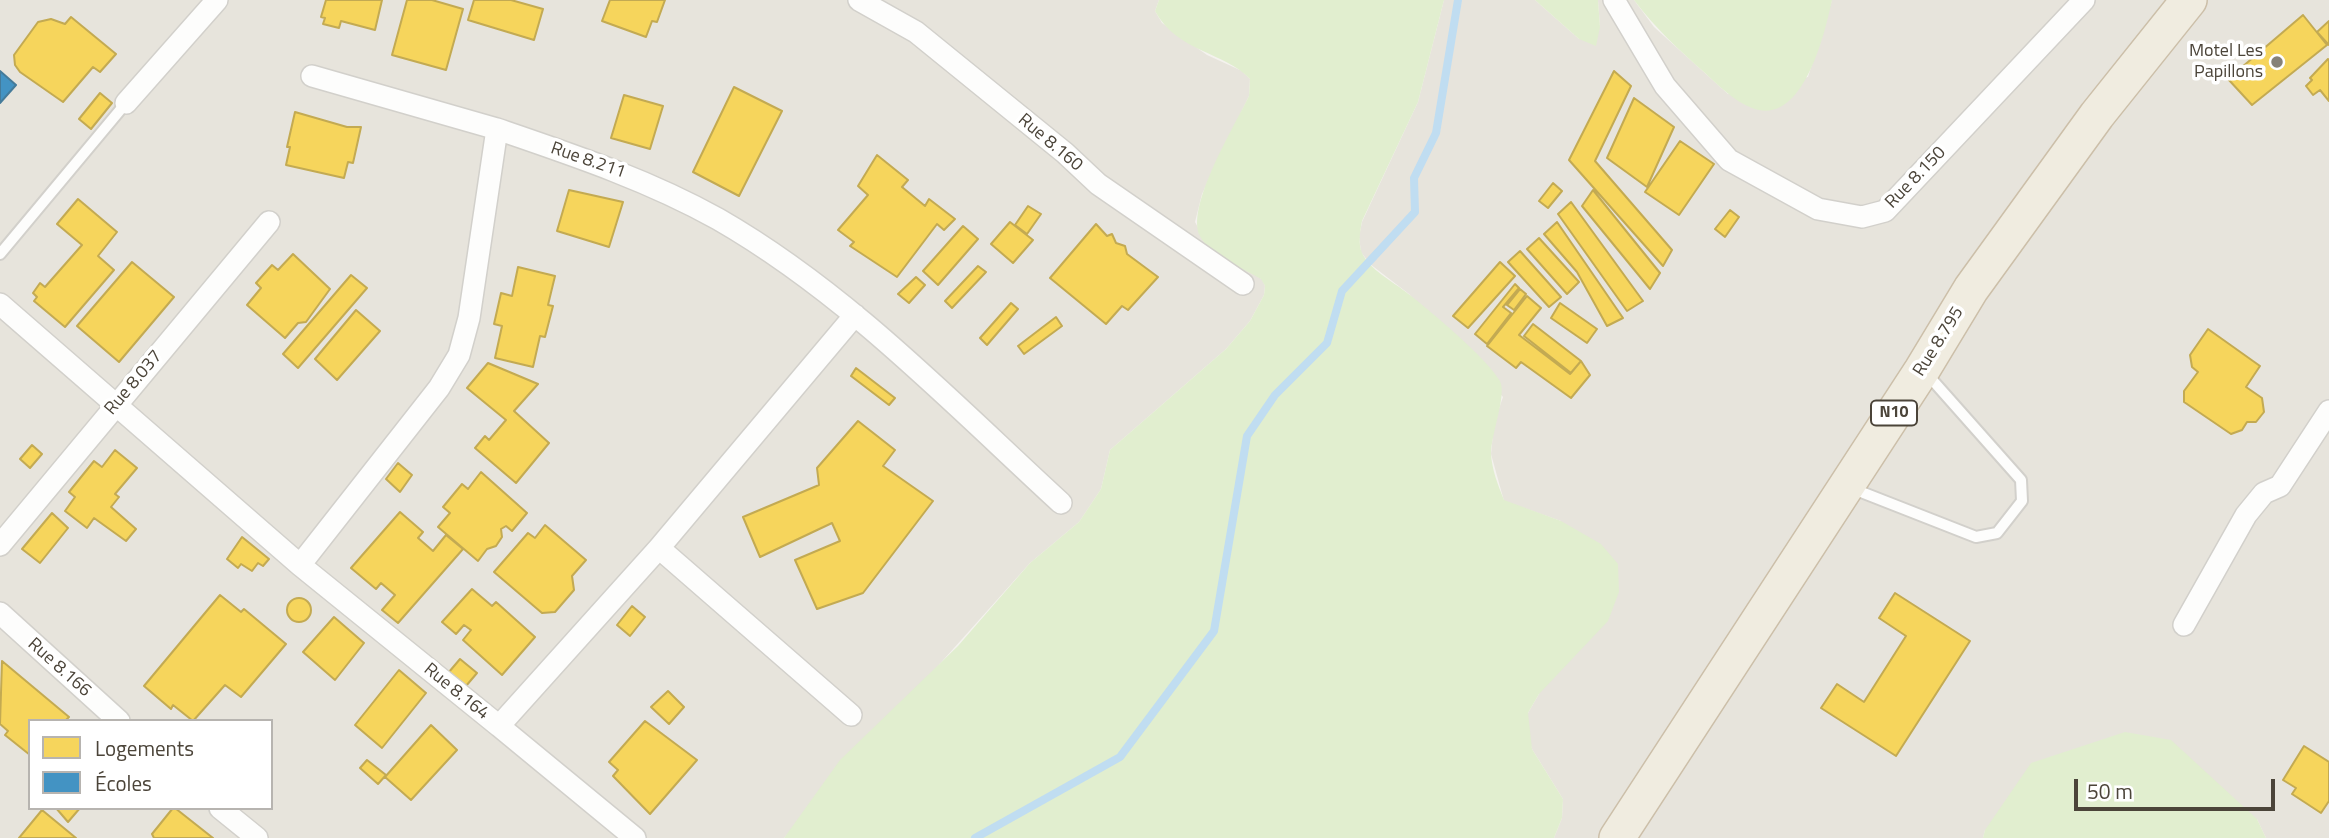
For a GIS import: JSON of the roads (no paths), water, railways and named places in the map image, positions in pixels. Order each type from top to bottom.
[{"type":"highway","name":"Rue 8.795","points":[[1617,838],[1922,370],[1971,289],[2097,115],[2189,0]]},
{"type":"street","points":[[126,103],[217,0]]},
{"type":"street","name":"Rue 8.160","points":[[859,0],[916,32],[1065,153],[1098,184],[1243,284]]},
{"type":"street","name":"Rue 8.150","points":[[1614,0],[1665,86],[1729,160],[1818,209],[1862,217],[1885,211],[2084,0]]},
{"type":"street","name":"Rue 8.211","points":[[312,76],[498,129],[635,177],[718,219],[790,265],[855,315],[1061,503]]},
{"type":"street","points":[[300,565],[439,388],[459,355],[469,318],[498,129]]},
{"type":"street","name":"Rue 8.037","points":[[0,545],[269,222]]},
{"type":"street","name":"Rue 8.164","points":[[0,304],[300,565],[499,726],[659,548],[855,315]]},
{"type":"street","points":[[2183,625],[2246,515],[2264,494],[2280,486],[2329,411]]},
{"type":"street","points":[[659,548],[851,715]]},
{"type":"street","name":"Rue 8.166","points":[[0,613],[117,719]]},
{"type":"street","points":[[499,726],[635,838]]},
{"type":"street","points":[[222,810],[257,838]]},
{"type":"lane","points":[[0,254],[126,103]]},
{"type":"lane","points":[[1845,486],[1976,537],[1997,533],[2022,500],[2021,480],[1922,370]]},
{"type":"waterway","points":[[975,838],[1120,757],[1214,631],[1247,436],[1275,395],[1327,343],[1342,291],[1415,212],[1414,178],[1436,133],[1458,0]]},
{"type":"place","name":"Motel Les Papillons","points":[[2277,62]]}]
